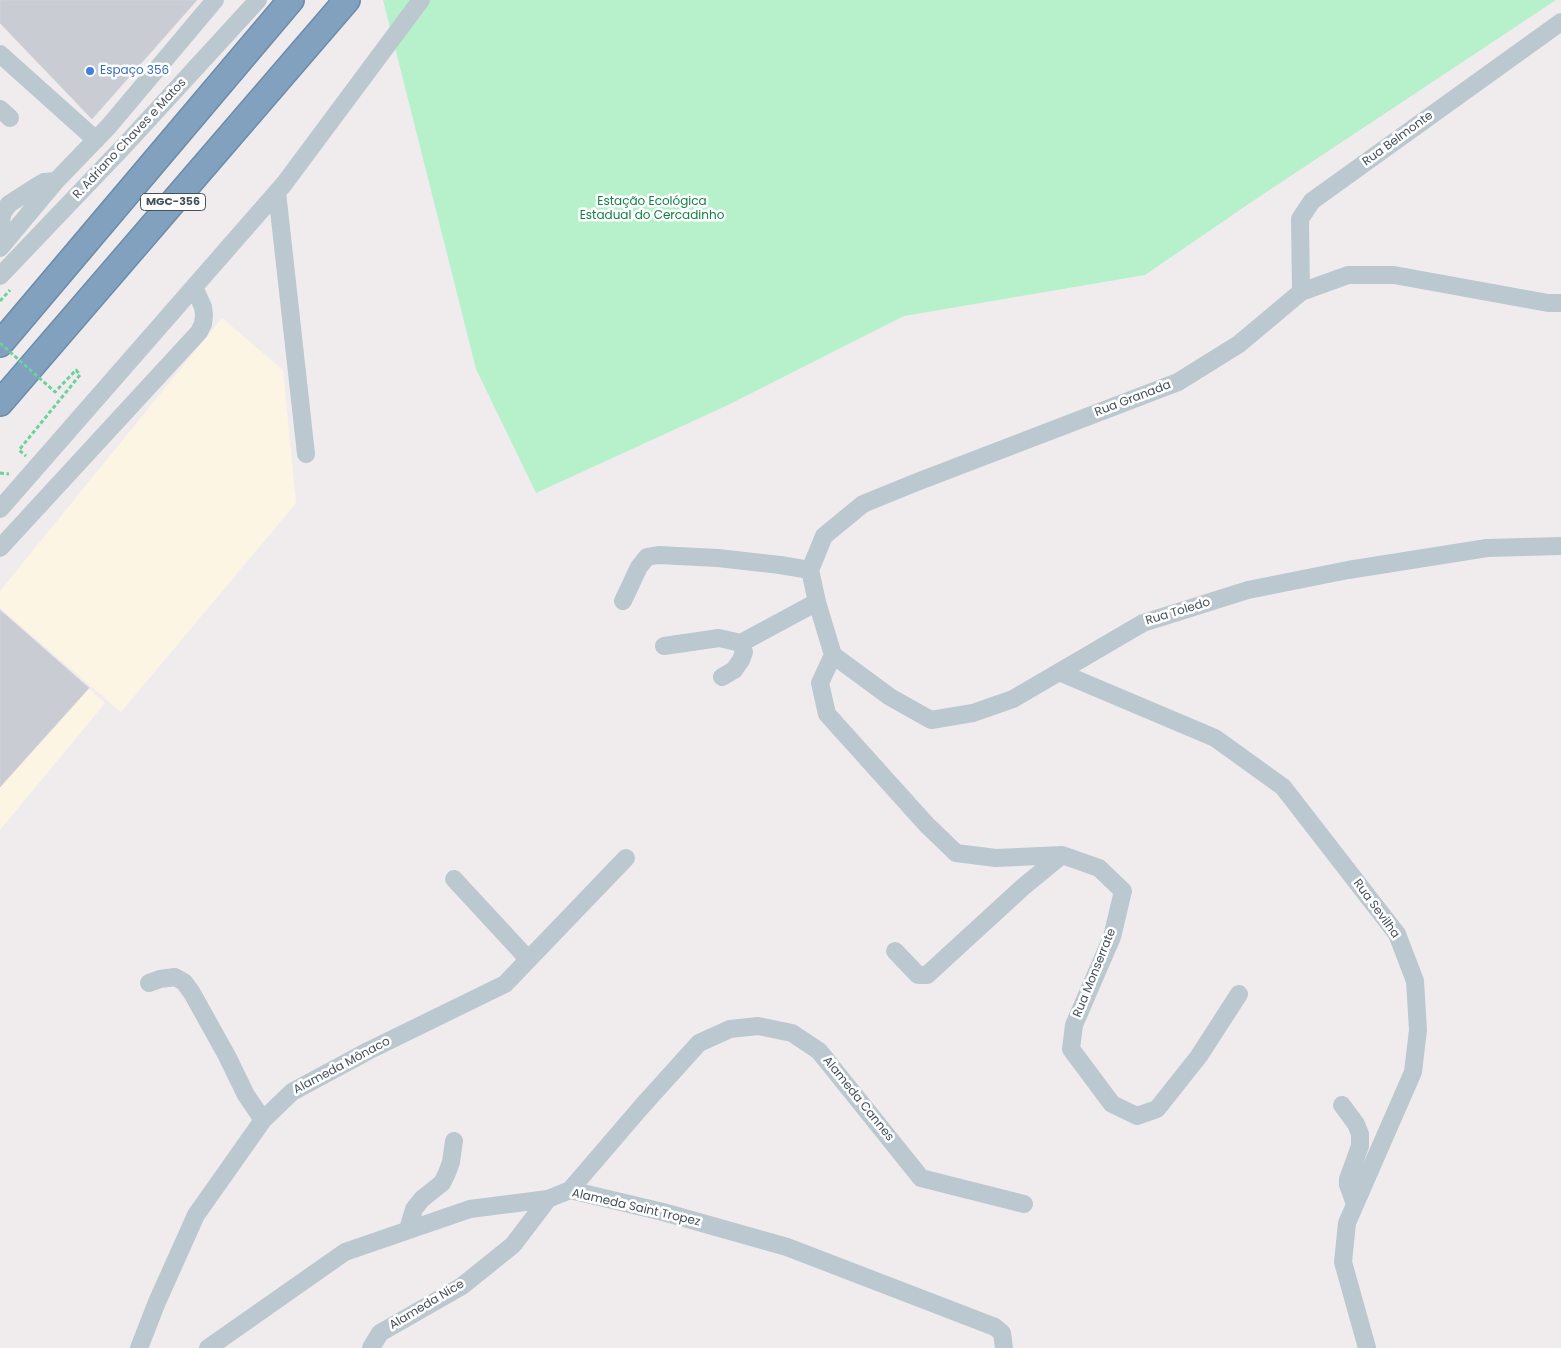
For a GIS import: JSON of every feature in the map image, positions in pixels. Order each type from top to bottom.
[{"type":"highway","name":"MGC-356","points":[[0,344],[291,0]]},
{"type":"highway","name":"MGC-356","points":[[0,403],[347,0]]},
{"type":"street","name":"R. Adriano Chaves e Matos","points":[[3,245],[56,180],[96,140],[215,0]]},
{"type":"street","name":"R. Adriano Chaves e Matos","points":[[0,276],[125,145],[258,0]]},
{"type":"street","points":[[0,509],[277,192],[421,0]]},
{"type":"street","name":"Rua Belmonte","points":[[1301,292],[1300,219],[1312,201],[1561,22]]},
{"type":"street","points":[[0,54],[96,140]]},
{"type":"street","points":[[3,245],[2,220],[5,201],[44,182],[56,180]]},
{"type":"street","points":[[277,192],[306,454]]},
{"type":"street","name":"Rua Granada","points":[[810,570],[824,536],[863,504],[1178,382],[1239,344],[1301,292],[1348,276],[1394,275],[1548,303],[1561,303]]},
{"type":"street","points":[[0,548],[199,332],[203,324],[203,306],[194,287]]},
{"type":"street","name":"Rua Toledo","points":[[833,655],[890,697],[932,720],[973,713],[1013,699],[1143,623],[1248,590],[1348,570],[1487,548],[1561,546]]},
{"type":"street","points":[[623,601],[639,567],[647,557],[658,555],[718,558],[810,570],[817,602],[833,655]]},
{"type":"street","points":[[664,646],[719,638],[741,643],[817,602]]},
{"type":"street","points":[[722,677],[734,670],[741,660],[744,652],[741,643]]},
{"type":"street","name":"Rua Monserrate","points":[[833,655],[820,683],[827,714],[926,824],[956,854],[996,858],[1062,855],[1099,868],[1123,891],[1112,937],[1074,1025],[1071,1049],[1112,1104],[1137,1116],[1157,1109],[1199,1056],[1239,994]]},
{"type":"street","name":"Rua Sevilha","points":[[1059,672],[1215,738],[1283,786],[1397,934],[1415,981],[1418,1030],[1413,1072],[1347,1223],[1343,1262],[1367,1348]]},
{"type":"street","points":[[895,951],[918,975],[927,975],[1023,887],[1062,855]]},
{"type":"street","name":"Alameda Mônaco","points":[[139,1348],[157,1302],[196,1215],[263,1120],[292,1092],[368,1051],[505,984],[626,858]]},
{"type":"street","points":[[454,879],[528,959]]},
{"type":"street","points":[[148,983],[175,977],[184,982],[227,1056],[246,1095],[263,1120]]},
{"type":"street","name":"Alameda Cannes","points":[[570,1190],[642,1105],[699,1043],[730,1029],[758,1026],[792,1032],[819,1050],[921,1178],[1024,1204]]},
{"type":"street","points":[[1342,1105],[1356,1124],[1360,1134],[1360,1146],[1348,1179],[1348,1185],[1355,1204]]},
{"type":"street","points":[[408,1229],[414,1209],[422,1199],[442,1183],[451,1162],[454,1141]]},
{"type":"street","name":"Alameda Saint Tropez","points":[[209,1346],[345,1252],[470,1209],[548,1199],[570,1190],[663,1212],[787,1247],[995,1327],[1002,1333],[1004,1345]]},
{"type":"street","name":"Alameda Nice","points":[[371,1348],[380,1333],[462,1286],[513,1245],[548,1199]]},
{"type":"path","points":[[0,344],[55,392],[76,370],[80,375],[19,450],[26,456]]},
{"type":"shaded area","points":[[222,318],[283,370],[296,503],[121,712],[0,608],[0,591]]},
{"type":"shaded area","points":[[0,610],[105,703],[0,830]]},
{"type":"green space","name":"Estação Ecológica Estadual do Cercadinho","points":[[383,0],[1556,0],[1145,275],[904,316],[726,406],[536,493],[476,369]]},
{"type":"building","name":"Espaço 356","points":[[0,0],[197,0],[92,119],[0,23]]},
{"type":"building","points":[[0,610],[89,688],[0,787]]},
{"type":"place","name":"Espaço 356","points":[[90,71]]}]
